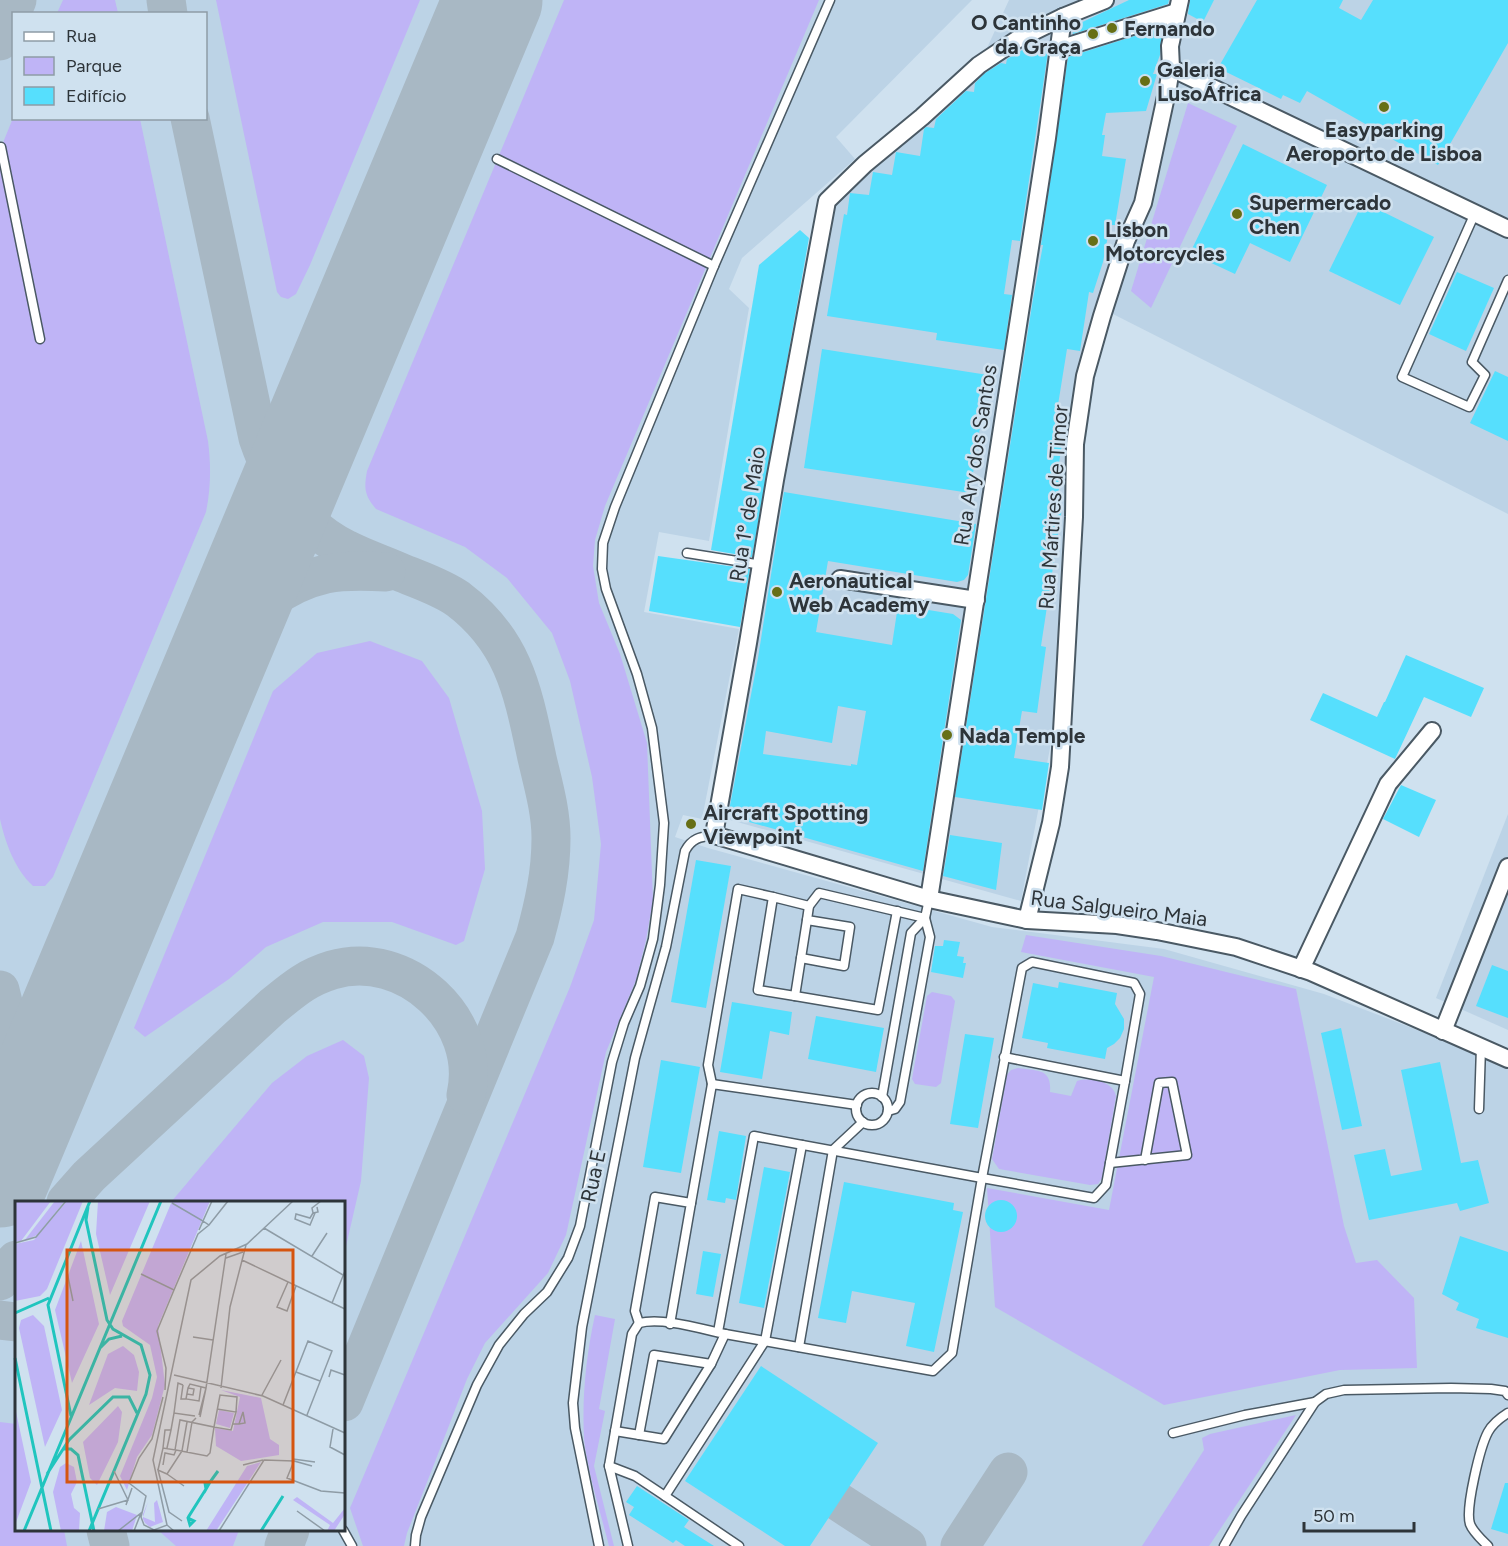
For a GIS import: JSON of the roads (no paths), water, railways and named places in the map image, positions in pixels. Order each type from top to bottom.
[{"type":"street","points":[[1063,17],[1105,0]]},
{"type":"street","points":[[1059,49],[1179,6]]},
{"type":"street","name":"Rua Mártires de Timor","points":[[1027,920],[1051,823],[1060,767],[1074,517],[1075,444],[1085,376],[1123,252],[1143,203],[1171,68],[1170,46],[1179,6]]},
{"type":"street","name":"Rua Ary dos Santos","points":[[928,899],[1047,138],[1063,17]]},
{"type":"street","name":"Rua 1º de Maio","points":[[714,835],[775,480],[827,201],[865,164],[979,66],[1018,39],[1063,17]]},
{"type":"street","points":[[1171,68],[1508,229]]},
{"type":"street","points":[[840,579],[976,600]]},
{"type":"street","points":[[1301,969],[1388,784],[1432,731]]},
{"type":"street","name":"Rua Salgueiro Maia","points":[[714,835],[928,899],[1027,920],[1117,925],[1236,947],[1301,969],[1508,1059]]},
{"type":"street","points":[[1443,1031],[1508,867]]},
{"type":"lane","points":[[415,1546],[421,1517],[483,1375],[499,1345],[524,1314],[548,1292],[568,1258],[580,1226],[612,1062],[624,1023],[640,986],[653,939],[660,885],[664,823],[660,787],[652,728],[637,674],[606,589],[602,569],[603,543],[615,507],[714,266],[830,0]]},
{"type":"lane","points":[[1,147],[39,339]]},
{"type":"lane","points":[[497,159],[714,266]]},
{"type":"lane","points":[[1475,213],[1402,377],[1469,407],[1485,375],[1472,362],[1508,280]]},
{"type":"lane","points":[[687,553],[762,565]]},
{"type":"lane","name":"Rua E","points":[[599,1546],[575,1428],[573,1403],[582,1327],[635,1058],[666,947],[685,850],[696,838],[714,835]]},
{"type":"lane","points":[[670,1324],[712,1084],[708,1065],[738,889],[809,906]]},
{"type":"lane","points":[[795,996],[809,906],[819,893],[925,918]]},
{"type":"lane","points":[[773,897],[758,990],[878,1010],[897,911]]},
{"type":"lane","points":[[888,1111],[895,1109],[900,1102],[930,937],[925,918],[928,899]]},
{"type":"lane","points":[[882,1097],[911,933],[925,918]]},
{"type":"lane","points":[[801,958],[844,966],[850,927],[807,920]]},
{"type":"lane","points":[[615,1431],[664,1439],[711,1364],[722,1333],[754,1136],[982,1178],[1094,1198],[1106,1185],[1140,994],[1134,983],[1032,962],[1022,968],[1004,1057],[982,1178],[952,1353],[933,1371],[722,1333],[670,1324],[648,1321],[639,1323],[632,1334],[615,1431],[609,1466],[628,1546]]},
{"type":"lane","points":[[1479,1109],[1481,1047]]},
{"type":"lane","points":[[1004,1057],[1125,1081]]},
{"type":"lane","points":[[1110,1163],[1145,1160],[1187,1155],[1172,1082],[1158,1083],[1145,1160]]},
{"type":"lane","points":[[712,1084],[857,1106]]},
{"type":"lane","points":[[869,1094],[882,1097],[888,1111],[886,1116],[876,1125],[863,1122],[858,1116],[857,1106],[860,1099],[869,1094]]},
{"type":"lane","points":[[799,1347],[833,1150],[863,1122]]},
{"type":"lane","points":[[665,1496],[765,1341],[802,1145]]},
{"type":"lane","points":[[639,1323],[635,1311],[655,1197],[691,1203]]},
{"type":"lane","points":[[639,1435],[654,1356],[711,1364]]},
{"type":"lane","points":[[1224,1546],[1315,1402],[1326,1394],[1344,1390],[1452,1388],[1491,1389],[1507,1392]]},
{"type":"lane","points":[[1173,1432],[1315,1402]]},
{"type":"lane","points":[[1488,1546],[1479,1538],[1470,1524],[1470,1504],[1487,1432],[1494,1422],[1508,1413]]},
{"type":"lane","points":[[609,1466],[635,1476],[739,1546]]},
{"type":"lane","points":[[344,1531],[352,1546]]},
{"type":"place","name":"Fernando","points":[[1112,28]]},
{"type":"place","name":"O Cantinho da Graça","points":[[1093,34]]},
{"type":"place","name":"Galeria LusoÁfrica","points":[[1145,81]]},
{"type":"place","name":"Easyparking Aeroporto de Lisboa","points":[[1384,107]]},
{"type":"place","name":"Supermercado Chen","points":[[1237,214]]},
{"type":"place","name":"Lisbon Motorcycles","points":[[1093,241]]},
{"type":"place","name":"Aeronautical Web Academy","points":[[777,592]]},
{"type":"place","name":"Nada Temple","points":[[947,735]]},
{"type":"place","name":"Aircraft Spotting Viewpoint","points":[[691,824]]}]
